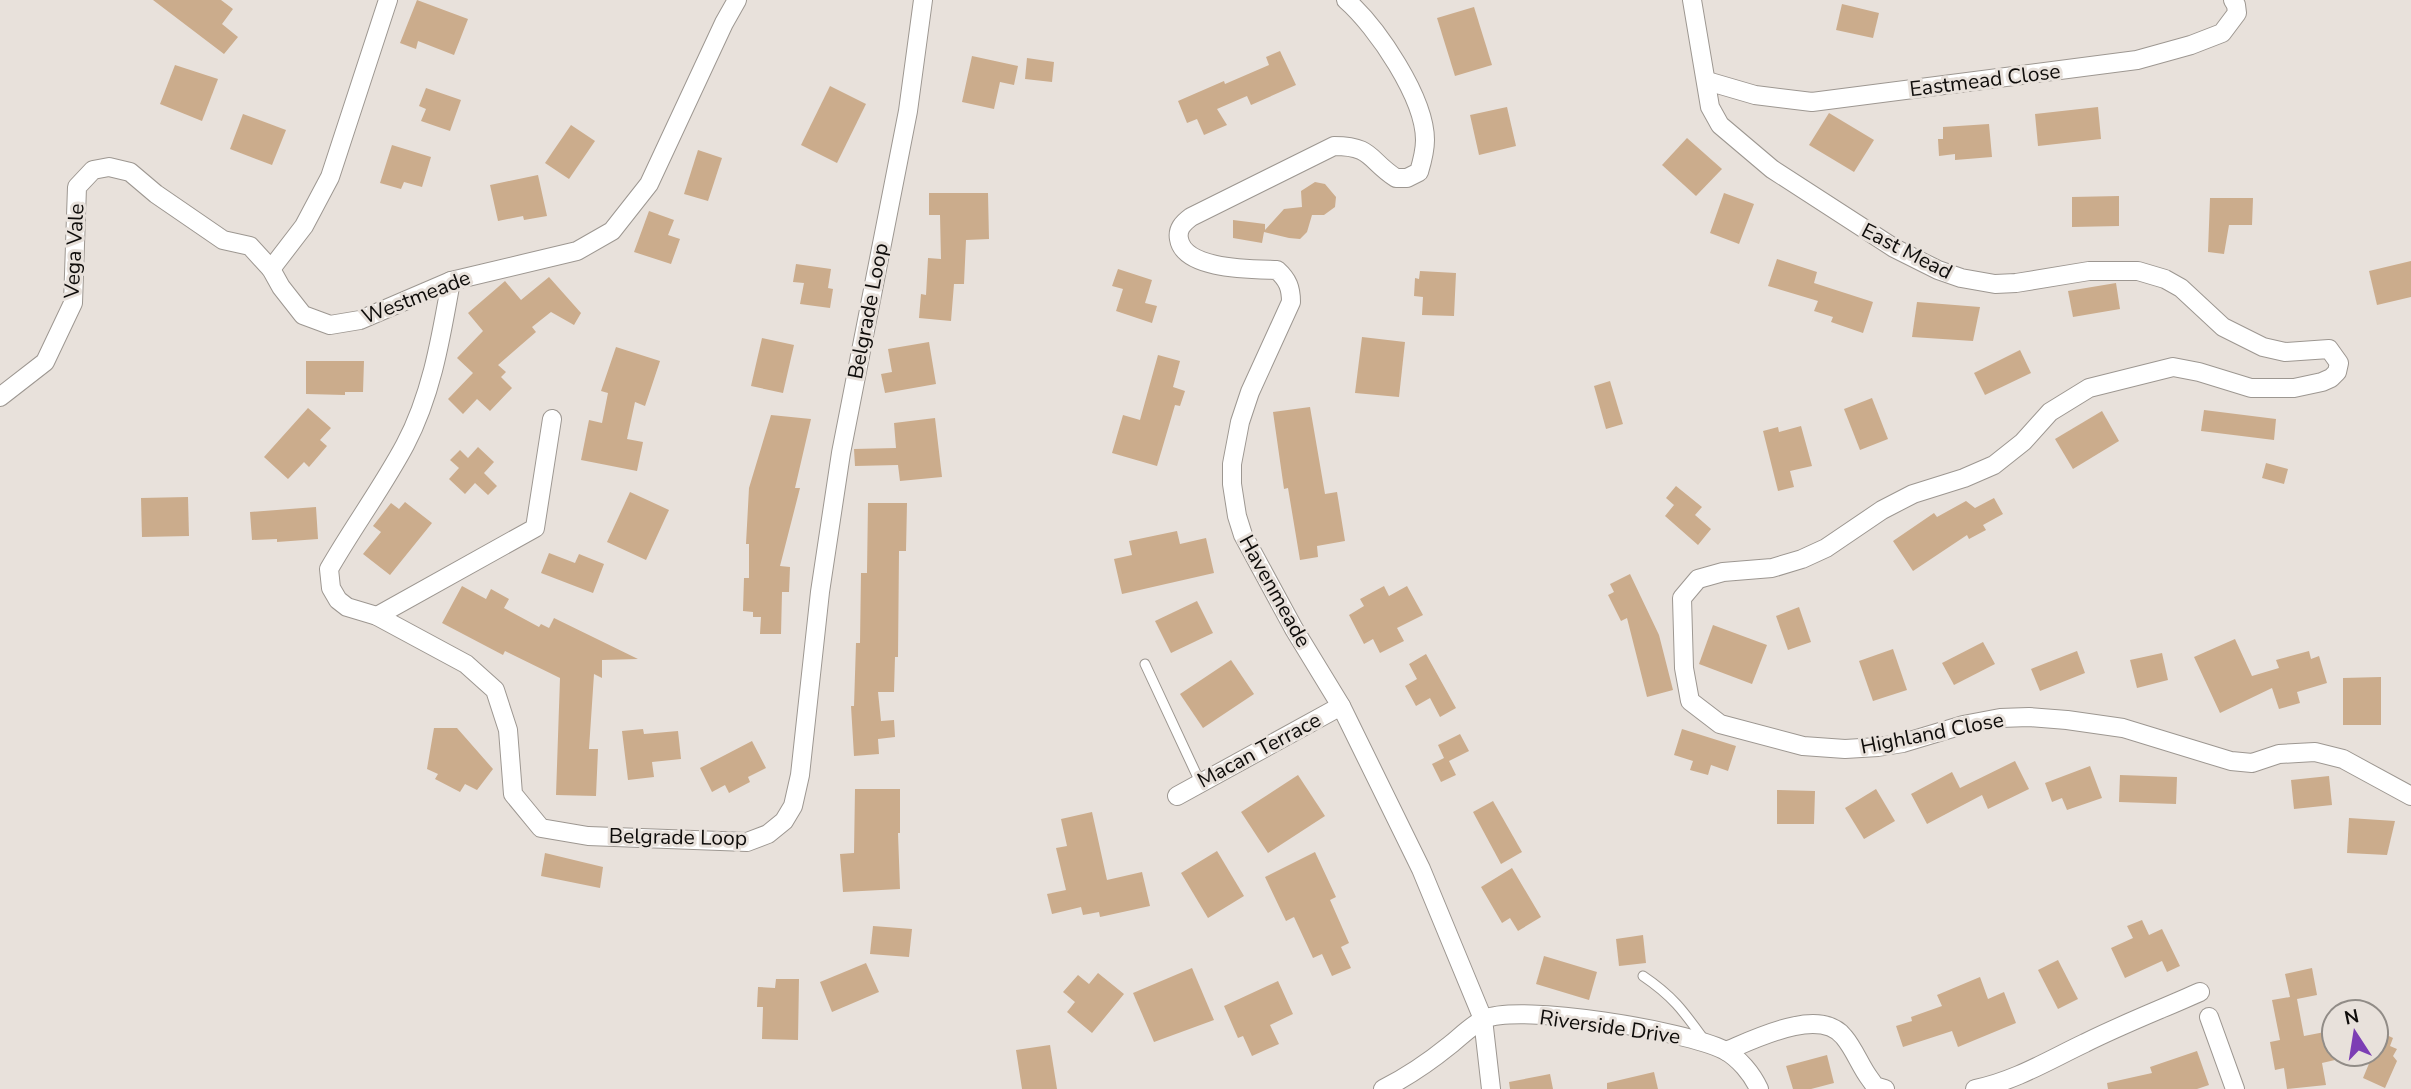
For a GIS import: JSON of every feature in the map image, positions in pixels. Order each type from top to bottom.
[{"type":"street","points":[[271,269],[304,226],[330,177],[388,0]]},
{"type":"street","name":"Westmeade","points":[[271,269],[303,316],[330,325],[360,320],[451,281],[577,251],[612,231],[649,184],[737,0]]},
{"type":"street","name":"Belgrade Loop","points":[[451,281],[435,367],[410,433],[329,569],[331,588],[338,600],[347,607],[377,616],[466,664],[495,690],[508,730],[513,794],[541,828],[588,836],[747,842],[768,834],[784,821],[793,806],[800,775],[820,592],[841,453],[908,111],[923,0]]},
{"type":"street","name":"Havenmeade","points":[[1346,0],[1364,18],[1412,92],[1425,139],[1419,172],[1407,178],[1396,178],[1365,150],[1351,146],[1334,146],[1191,217],[1182,224],[1178,236],[1182,250],[1190,256],[1214,265],[1277,270],[1291,289],[1291,302],[1250,391],[1240,422],[1232,464],[1232,484],[1243,534],[1294,629],[1341,706],[1421,869],[1483,1019],[1491,1089]]},
{"type":"street","name":"East Mead","points":[[1692,0],[1710,107],[1720,125],[1772,169],[1858,226],[1938,270],[1961,278],[1995,284],[2089,271],[2138,271],[2165,279],[2181,288],[2223,327],[2263,347],[2285,352],[2329,349],[2337,358],[2337,372]]},
{"type":"street","name":"Eastmead Close","points":[[1707,81],[1755,95],[1812,102],[2137,60],[2222,33],[2237,13],[2233,0]]},
{"type":"street","name":"Vega Vale","points":[[0,397],[46,362],[73,303],[77,187],[93,170],[109,167],[130,172],[156,194],[223,240],[250,246],[271,269]]},
{"type":"street","name":"Highland Close","points":[[2337,372],[2322,383],[2267,390],[2173,367],[2089,388],[2050,412],[2023,442],[1994,465],[1964,478],[1913,494],[1871,516],[1826,548],[1772,568],[1723,572],[1698,579],[1682,598],[1684,668],[1690,701],[1720,724],[1803,746],[1878,747],[2000,718],[2067,720],[2123,728],[2231,761],[2252,763],[2279,754],[2315,752],[2343,758],[2411,796]]},
{"type":"street","points":[[377,616],[535,528],[552,419]]},
{"type":"street","name":"Macan Terrace","points":[[1177,796],[1341,706]]},
{"type":"street","points":[[1975,1089],[2015,1077],[2200,992]]},
{"type":"street","name":"Riverside Drive","points":[[1483,1019],[1508,1015],[1566,1017],[1672,1032],[1726,1051],[1744,1065],[1759,1089]]},
{"type":"street","points":[[2209,1017],[2235,1089]]},
{"type":"street","points":[[1383,1089],[1430,1061],[1483,1019]]},
{"type":"street","points":[[1726,1051],[1788,1028],[1823,1024],[1844,1036],[1875,1086],[1885,1089]]},
{"type":"lane","points":[[1145,664],[1200,782]]},
{"type":"lane","points":[[1643,976],[1679,1005],[1706,1043]]},
{"type":"building","points":[[153,0],[221,0],[233,9],[222,24],[238,37],[224,54]]},
{"type":"building","points":[[417,0],[468,19],[454,55],[418,41],[416,49],[400,43]]},
{"type":"building","points":[[1842,4],[1879,13],[1873,38],[1836,30]]},
{"type":"building","points":[[1474,7],[1492,65],[1455,76],[1437,18]]},
{"type":"building","points":[[1280,51],[1296,85],[1251,105],[1247,96],[1217,109],[1227,125],[1204,135],[1197,119],[1187,123],[1178,101],[1269,65],[1266,57]]},
{"type":"building","points":[[972,56],[1018,66],[1014,85],[1000,82],[994,109],[962,102]]},
{"type":"building","points":[[1027,58],[1054,62],[1052,82],[1025,79]]},
{"type":"building","points":[[175,65],[218,79],[202,121],[160,104]]},
{"type":"building","points":[[830,86],[866,104],[837,163],[801,145]]},
{"type":"building","points":[[426,88],[461,100],[450,131],[421,121],[426,109],[419,106]]},
{"type":"building","points":[[1507,107],[1516,146],[1479,155],[1470,115]]},
{"type":"building","points":[[2098,107],[2101,139],[2038,146],[2035,114]]},
{"type":"building","points":[[1829,113],[1874,140],[1854,172],[1809,145]]},
{"type":"building","points":[[243,114],[286,130],[272,165],[230,149]]},
{"type":"building","points":[[1989,124],[1992,157],[1955,160],[1955,154],[1939,156],[1938,139],[1943,139],[1943,127]]},
{"type":"building","points":[[571,125],[595,141],[569,179],[545,163]]},
{"type":"building","points":[[1687,138],[1722,169],[1696,196],[1662,165]]},
{"type":"building","points":[[392,145],[431,157],[422,187],[404,182],[401,189],[380,183]]},
{"type":"building","points":[[698,150],[722,158],[708,201],[684,194]]},
{"type":"building","points":[[538,175],[547,216],[524,220],[523,216],[498,221],[490,185]]},
{"type":"building","points":[[1315,182],[1325,184],[1336,197],[1335,207],[1324,215],[1312,215],[1307,232],[1300,239],[1264,232],[1262,243],[1233,238],[1233,220],[1265,224],[1265,230],[1284,209],[1302,207],[1301,191]]},
{"type":"building","points":[[929,193],[988,193],[989,239],[966,240],[964,284],[954,284],[951,321],[919,318],[921,294],[926,295],[928,258],[941,259],[940,215],[929,215]]},
{"type":"building","points":[[1724,193],[1754,204],[1739,244],[1710,233]]},
{"type":"building","points":[[2119,196],[2119,226],[2072,227],[2072,197]]},
{"type":"building","points":[[2210,198],[2253,198],[2252,225],[2229,225],[2224,254],[2208,252]]},
{"type":"building","points":[[649,211],[674,220],[668,235],[680,239],[671,264],[634,252]]},
{"type":"building","points":[[1777,259],[1817,272],[1814,283],[1873,302],[1863,333],[1831,322],[1833,317],[1814,311],[1818,301],[1768,286]]},
{"type":"building","points":[[2411,261],[2411,297],[2377,305],[2369,271]]},
{"type":"building","points":[[796,264],[831,269],[828,288],[833,289],[830,308],[800,304],[804,283],[793,282]]},
{"type":"building","points":[[1118,269],[1152,280],[1145,303],[1157,306],[1152,323],[1116,311],[1123,289],[1112,286]]},
{"type":"building","points":[[1420,271],[1456,273],[1454,316],[1422,315],[1423,297],[1414,296],[1415,278],[1419,279]]},
{"type":"building","points":[[549,277],[581,313],[574,325],[551,312],[532,327],[536,332],[498,365],[506,372],[501,377],[512,388],[490,411],[477,399],[463,414],[448,399],[473,373],[457,358],[483,331],[468,313],[505,281],[521,300]]},
{"type":"building","points":[[2116,283],[2120,309],[2073,317],[2068,291]]},
{"type":"building","points":[[1917,302],[1980,307],[1973,341],[1912,337]]},
{"type":"building","points":[[1362,337],[1405,342],[1399,397],[1355,393]]},
{"type":"building","points":[[762,338],[794,345],[783,393],[751,386]]},
{"type":"building","points":[[929,342],[936,384],[885,393],[881,374],[892,372],[888,349]]},
{"type":"building","points":[[616,347],[660,361],[645,406],[635,402],[627,439],[643,442],[637,471],[581,460],[589,420],[602,423],[608,393],[601,391]]},
{"type":"building","points":[[2020,350],[2031,373],[1985,395],[1974,373]]},
{"type":"building","points":[[1158,355],[1180,361],[1173,387],[1185,391],[1180,406],[1175,405],[1157,466],[1112,453],[1123,415],[1140,420]]},
{"type":"building","points":[[306,361],[364,361],[363,392],[345,392],[345,395],[306,394]]},
{"type":"building","points":[[1610,381],[1623,424],[1606,429],[1594,386]]},
{"type":"building","points":[[1872,398],[1888,439],[1860,450],[1844,409]]},
{"type":"building","points":[[1310,407],[1325,494],[1337,492],[1345,541],[1317,546],[1318,557],[1300,560],[1288,488],[1284,489],[1273,412]]},
{"type":"building","points":[[308,408],[331,428],[320,440],[327,446],[309,467],[304,462],[288,479],[264,457]]},
{"type":"building","points":[[2204,410],[2276,419],[2274,440],[2201,431]]},
{"type":"building","points":[[2102,411],[2119,441],[2073,469],[2055,439]]},
{"type":"building","points":[[771,415],[811,419],[795,488],[800,488],[780,566],[790,567],[789,592],[782,592],[781,634],[760,634],[761,617],[753,617],[753,612],[743,611],[744,578],[749,578],[749,544],[746,544],[749,488]]},
{"type":"building","points":[[935,418],[942,477],[900,481],[898,465],[855,466],[854,449],[896,448],[894,423]]},
{"type":"building","points":[[1801,426],[1812,466],[1790,471],[1794,487],[1778,491],[1763,431],[1778,427],[1779,432]]},
{"type":"building","points":[[478,447],[494,462],[484,473],[497,486],[488,495],[475,483],[465,494],[449,479],[459,468],[450,460],[460,450],[468,458]]},
{"type":"building","points":[[2266,463],[2288,469],[2284,484],[2262,478]]},
{"type":"building","points":[[1676,486],[1702,507],[1695,515],[1711,529],[1698,545],[1665,516],[1674,505],[1666,498]]},
{"type":"building","points":[[630,492],[669,510],[646,560],[607,542]]},
{"type":"building","points":[[188,497],[189,536],[142,537],[141,498]]},
{"type":"building","points":[[1994,498],[2003,514],[1983,525],[1986,530],[1969,539],[1967,535],[1913,571],[1893,541],[1934,513],[1937,517],[1966,501],[1975,508]]},
{"type":"building","points":[[405,502],[432,523],[390,575],[363,554],[381,532],[373,526],[391,503],[399,509]]},
{"type":"building","points":[[868,503],[907,503],[906,551],[899,551],[898,657],[895,657],[894,692],[878,692],[881,721],[894,720],[895,737],[878,739],[879,754],[854,756],[851,706],[854,706],[856,643],[860,643],[861,573],[867,573]]},
{"type":"building","points":[[316,507],[318,539],[277,542],[277,539],[252,540],[250,512]]},
{"type":"building","points":[[1177,531],[1180,544],[1206,538],[1214,573],[1122,594],[1114,559],[1132,555],[1129,541]]},
{"type":"building","points":[[549,553],[575,563],[579,554],[604,564],[593,593],[541,573]]},
{"type":"building","points":[[1630,574],[1659,635],[1673,690],[1647,697],[1627,618],[1621,621],[1608,595],[1614,592],[1610,584]]},
{"type":"building","points":[[462,586],[486,599],[491,589],[509,599],[504,608],[539,627],[541,624],[549,628],[554,618],[638,659],[602,660],[602,678],[594,674],[589,749],[598,749],[596,796],[556,795],[560,678],[505,651],[503,655],[442,623]]},
{"type":"building","points":[[1384,586],[1389,596],[1407,586],[1423,615],[1397,628],[1404,641],[1380,653],[1373,639],[1364,644],[1349,615],[1364,606],[1360,599]]},
{"type":"building","points":[[1197,601],[1213,633],[1171,653],[1155,621]]},
{"type":"building","points":[[1799,607],[1811,642],[1788,650],[1776,616]]},
{"type":"building","points":[[1713,625],[1767,645],[1752,684],[1699,664]]},
{"type":"building","points":[[2235,639],[2252,676],[2279,668],[2276,660],[2309,651],[2311,659],[2319,656],[2327,683],[2297,692],[2300,703],[2279,709],[2272,688],[2220,713],[2194,657]]},
{"type":"building","points":[[1983,642],[1995,664],[1954,685],[1942,663]]},
{"type":"building","points":[[1893,649],[1907,690],[1873,701],[1859,661]]},
{"type":"building","points":[[2077,651],[2085,673],[2040,691],[2031,669]]},
{"type":"building","points":[[2162,653],[2168,680],[2137,688],[2130,660]]},
{"type":"building","points":[[1426,654],[1456,708],[1440,717],[1430,698],[1416,706],[1405,686],[1417,679],[1409,664]]},
{"type":"building","points":[[1231,660],[1254,694],[1203,728],[1180,694]]},
{"type":"building","points":[[2381,677],[2381,725],[2343,725],[2343,678]]},
{"type":"building","points":[[434,728],[457,728],[493,769],[477,790],[465,784],[460,792],[435,779],[438,774],[427,769]]},
{"type":"building","points":[[643,729],[644,734],[678,731],[681,759],[652,762],[654,777],[628,780],[622,731]]},
{"type":"building","points":[[1682,729],[1736,746],[1728,771],[1711,765],[1708,775],[1690,770],[1693,761],[1674,755]]},
{"type":"building","points":[[1460,734],[1469,751],[1449,761],[1456,775],[1441,782],[1432,764],[1444,758],[1438,745]]},
{"type":"building","points":[[752,741],[766,768],[748,777],[750,782],[729,793],[725,785],[712,792],[700,768]]},
{"type":"building","points":[[2015,761],[2029,789],[1988,809],[1982,795],[1927,824],[1911,794],[1952,772],[1960,788]]},
{"type":"building","points":[[2090,766],[2102,798],[2067,810],[2062,798],[2052,802],[2045,783]]},
{"type":"building","points":[[1298,775],[1325,816],[1268,853],[1241,812]]},
{"type":"building","points":[[2120,775],[2177,777],[2176,804],[2119,802]]},
{"type":"building","points":[[2329,776],[2332,805],[2294,809],[2291,780]]},
{"type":"building","points":[[855,789],[900,789],[900,889],[843,892],[840,854],[854,853]]},
{"type":"building","points":[[1876,789],[1895,821],[1864,839],[1845,808]]},
{"type":"building","points":[[1777,790],[1815,791],[1814,824],[1777,824]]},
{"type":"building","points":[[1493,801],[1522,852],[1501,864],[1473,812]]},
{"type":"building","points":[[1092,812],[1107,880],[1142,872],[1150,906],[1100,917],[1099,912],[1083,915],[1081,907],[1052,914],[1047,894],[1066,890],[1056,848],[1067,846],[1061,819]]},
{"type":"building","points":[[2349,818],[2395,821],[2387,855],[2347,853]]},
{"type":"building","points":[[1217,851],[1244,896],[1208,918],[1181,873]]},
{"type":"building","points":[[1315,852],[1336,897],[1330,900],[1349,943],[1341,947],[1351,968],[1332,976],[1322,954],[1313,958],[1294,917],[1286,921],[1265,877]]},
{"type":"building","points":[[545,853],[603,867],[600,888],[541,876]]},
{"type":"building","points":[[1512,868],[1541,917],[1518,931],[1510,918],[1502,923],[1481,887]]},
{"type":"building","points":[[2142,920],[2149,935],[2162,929],[2180,966],[2167,972],[2162,961],[2125,978],[2111,948],[2133,938],[2127,926]]},
{"type":"building","points":[[873,926],[912,929],[909,957],[870,954]]},
{"type":"building","points":[[1643,935],[1646,963],[1619,966],[1616,939]]},
{"type":"building","points":[[1544,956],[1597,972],[1589,1000],[1536,984]]},
{"type":"building","points":[[2058,960],[2078,999],[2058,1009],[2038,970]]},
{"type":"building","points":[[866,963],[879,992],[832,1012],[820,982]]},
{"type":"building","points":[[1192,968],[1214,1020],[1154,1042],[1133,993]]},
{"type":"building","points":[[2312,968],[2317,995],[2297,999],[2304,1036],[2320,1033],[2320,1068],[2323,1068],[2326,1085],[2287,1089],[2284,1068],[2275,1070],[2270,1042],[2280,1040],[2272,1000],[2290,997],[2285,974]]},
{"type":"building","points":[[1098,973],[1124,994],[1092,1033],[1067,1012],[1075,1002],[1063,992],[1078,975],[1089,984]]},
{"type":"building","points":[[1980,977],[1988,999],[2004,992],[2016,1023],[1958,1047],[1952,1031],[1903,1047],[1896,1026],[1912,1021],[1911,1017],[1942,1006],[1937,995]]},
{"type":"building","points":[[776,979],[799,979],[798,1040],[762,1039],[763,1007],[757,1007],[758,987],[775,988]]},
{"type":"building","points":[[1278,981],[1293,1014],[1270,1025],[1279,1044],[1252,1056],[1243,1036],[1238,1038],[1224,1006]]},
{"type":"building","points":[[1050,1045],[1057,1089],[1022,1089],[1016,1050]]},
{"type":"building","points":[[2390,1046],[2397,1049],[2393,1056],[2397,1061],[2385,1088],[2363,1078],[2367,1068],[2390,1068]]},
{"type":"building","points":[[2197,1051],[2209,1085],[2197,1089],[2108,1089],[2107,1083],[2152,1073],[2150,1067]]},
{"type":"building","points":[[1827,1055],[1834,1083],[1811,1089],[1793,1089],[1786,1066]]},
{"type":"building","points":[[1654,1072],[1658,1089],[1607,1089],[1607,1083]]},
{"type":"building","points":[[1550,1074],[1553,1089],[1510,1089],[1509,1082]]}]
